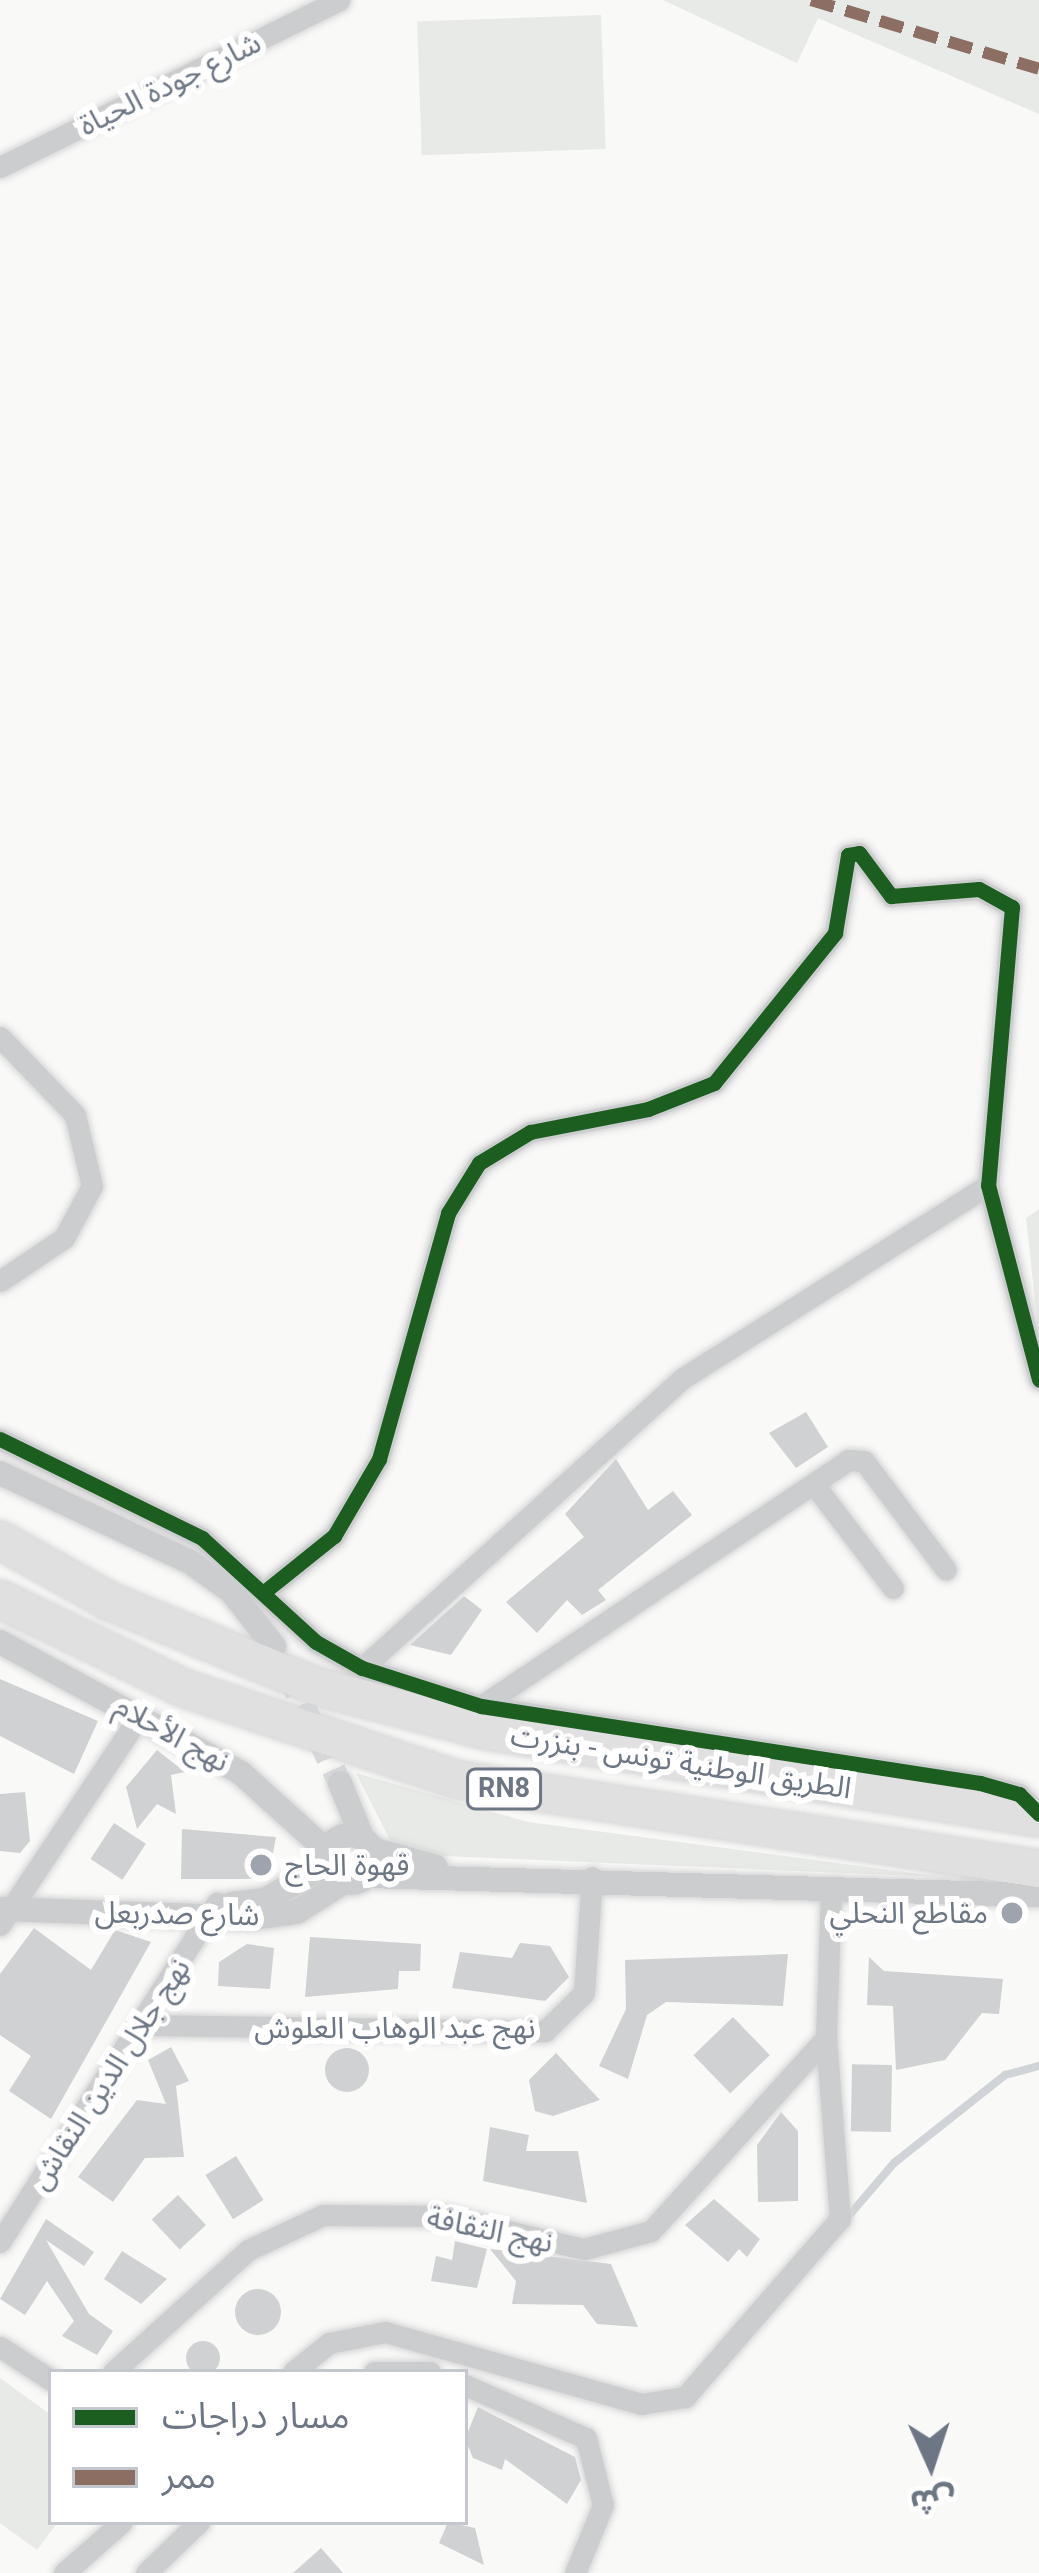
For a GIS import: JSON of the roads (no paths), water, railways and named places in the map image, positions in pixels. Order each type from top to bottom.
[{"type":"highway","name":"الطريق الوطنية تونس - بنزرت","points":[[0,1540],[109,1601],[315,1686],[488,1731],[1039,1816]]},
{"type":"highway","name":"الطريق الوطنية تونس - بنزرت","points":[[0,1599],[183,1688],[458,1780],[1039,1869]]},
{"type":"street","name":"شارع جودة الحياة","points":[[0,167],[339,0]]},
{"type":"street","points":[[264,1592],[334,1536],[380,1459],[448,1213],[479,1162],[530,1132],[648,1109],[714,1083],[835,933],[848,855],[866,859],[892,896],[979,889],[1012,907],[988,1185],[1039,1379]]},
{"type":"street","points":[[0,1281],[64,1238],[92,1186],[75,1115],[4,1049]]},
{"type":"street","points":[[362,1668],[682,1378],[988,1185]]},
{"type":"street","points":[[0,1439],[202,1538],[362,1668],[481,1706],[980,1784],[1019,1794],[1039,1816]]},
{"type":"street","points":[[481,1706],[816,1487],[843,1463],[864,1461],[946,1570]]},
{"type":"street","points":[[0,1473],[190,1562],[231,1591],[274,1646]]},
{"type":"street","points":[[816,1487],[893,1588]]},
{"type":"street","name":"نهج الأحلام","points":[[0,1642],[242,1773],[341,1869]]},
{"type":"street","points":[[7,1906],[140,1715]]},
{"type":"street","points":[[340,1783],[367,1843],[450,1871]]},
{"type":"street","name":"شارع صدربعل","points":[[7,1906],[214,1910],[265,1900],[341,1869],[341,1836],[367,1843]]},
{"type":"street","points":[[341,1869],[367,1843]]},
{"type":"street","points":[[341,1869],[1039,1894]]},
{"type":"street","name":"نهج عبد الوهاب العلوش","points":[[145,2025],[545,2031],[584,1993],[592,1877]]},
{"type":"street","points":[[297,2369],[328,2343],[385,2332],[641,2404],[685,2397],[840,2219],[826,2038],[831,1888]]},
{"type":"street","name":"نهج جلال الدين النقاش","points":[[0,2242],[145,2025],[214,1910]]},
{"type":"street","name":"نهج الثقافة","points":[[116,2369],[248,2250],[323,2215],[445,2216],[533,2243],[621,2246],[680,2209],[826,2038]]},
{"type":"street","points":[[0,2347],[48,2378]]},
{"type":"street","points":[[468,2386],[586,2438],[603,2505],[575,2573]]},
{"type":"street","points":[[64,2573],[119,2525]]},
{"type":"street","points":[[146,2573],[196,2525]]},
{"type":"waterway","points":[[846,2219],[894,2163],[1005,2075],[1039,2066]]},
{"type":"tunnel","points":[[287,1672],[340,1783]]},
{"type":"place","name":"قهوة الحاج","points":[[261,1865]]},
{"type":"place","name":"مقاطع النحلي","points":[[1012,1913]]}]
